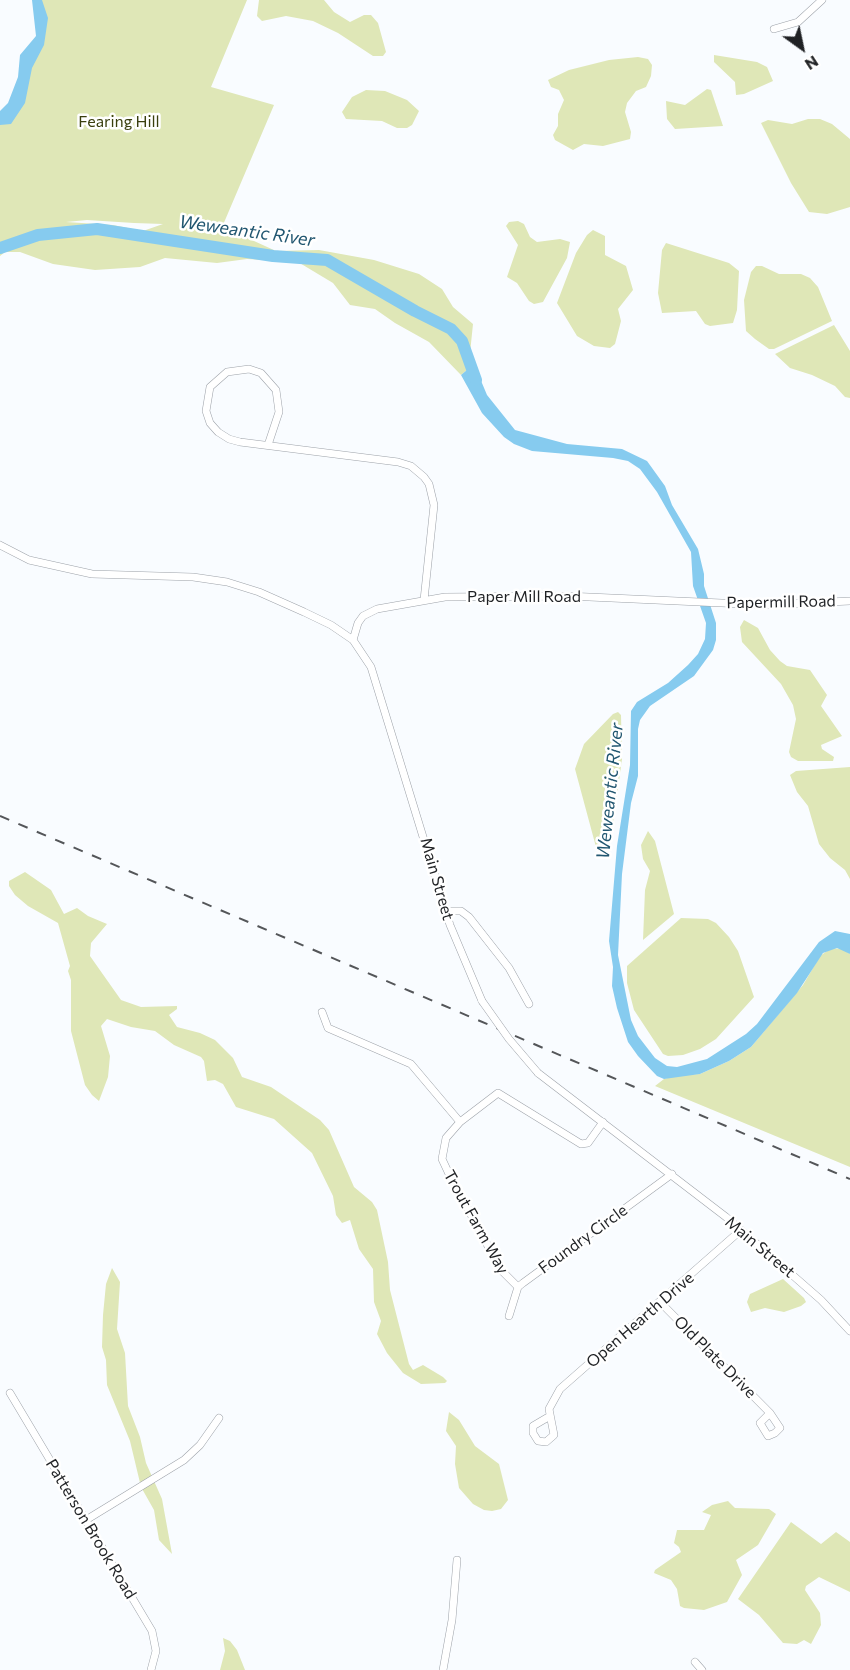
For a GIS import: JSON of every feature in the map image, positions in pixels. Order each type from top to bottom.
[{"type":"street","points":[[774,29],[798,22],[822,0]]},
{"type":"street","points":[[268,445],[279,412],[276,390],[261,373],[249,369],[227,372],[217,379],[207,396],[206,411],[210,423],[229,439],[268,445],[398,462],[411,466],[424,477],[433,495],[434,505],[424,600]]},
{"type":"street","name":"Main Street","points":[[0,545],[29,560],[92,574],[147,578],[193,577],[227,582],[259,592],[304,612],[331,625],[353,640],[371,667],[385,706],[446,911],[472,982],[482,1001],[513,1045],[538,1073],[672,1174],[741,1230],[821,1300],[850,1331]]},
{"type":"street","name":"Paper Mill Road","points":[[353,640],[358,623],[363,616],[377,609],[424,600],[476,595],[713,602]]},
{"type":"street","name":"Papermill Road","points":[[713,602],[766,604],[850,601]]},
{"type":"street","points":[[446,911],[461,911],[469,917],[502,959],[529,1004]]},
{"type":"street","points":[[322,1012],[328,1028],[411,1064],[460,1122]]},
{"type":"street","name":"Trout Farm Way","points":[[518,1287],[501,1270],[442,1159],[446,1138],[460,1122],[498,1093],[574,1142],[588,1143],[603,1122]]},
{"type":"street","name":"Foundry Circle","points":[[518,1287],[672,1174]]},
{"type":"street","name":"Open Hearth Drive","points":[[550,1416],[549,1409],[560,1389],[741,1230]]},
{"type":"street","points":[[509,1316],[518,1287]]},
{"type":"street","name":"Old Plate Drive","points":[[660,1302],[708,1347],[770,1413]]},
{"type":"street","name":"Patterson Brook Road","points":[[10,1393],[152,1631],[156,1652],[151,1670]]},
{"type":"street","points":[[86,1520],[184,1460],[200,1445],[219,1418]]},
{"type":"street","points":[[443,1670],[452,1620],[457,1560]]},
{"type":"street","points":[[695,1662],[702,1670]]},
{"type":"green space","name":"Fearing Hill","points":[[39,0],[247,0],[211,87],[274,105],[220,232],[243,236],[276,251],[319,250],[374,260],[419,274],[442,289],[453,307],[473,324],[470,353],[474,364],[461,375],[429,342],[375,309],[350,305],[333,283],[298,262],[247,259],[217,263],[165,258],[140,267],[95,270],[53,264],[20,252],[5,252],[0,256],[0,116],[26,83],[39,37]],"holes":[[[87,220],[163,224],[143,231],[113,225],[66,222]]]},
{"type":"green space","points":[[259,0],[324,0],[334,12],[350,22],[364,15],[371,15],[378,23],[386,52],[383,56],[373,56],[338,33],[313,21],[286,16],[262,21],[257,16]]},
{"type":"green space","points":[[714,55],[757,62],[767,67],[773,81],[744,94],[736,95],[735,82],[714,62]]},
{"type":"green space","points":[[638,57],[648,59],[652,65],[651,76],[646,87],[636,91],[627,103],[625,112],[631,132],[630,139],[603,146],[584,144],[573,150],[555,140],[553,135],[558,126],[558,114],[564,100],[559,90],[551,87],[548,80],[569,70],[609,60]]},
{"type":"green space","points":[[707,89],[711,90],[723,126],[675,129],[667,119],[666,101],[685,105]]},
{"type":"green space","points":[[366,90],[385,91],[407,100],[419,111],[412,125],[407,128],[397,128],[382,121],[346,119],[342,112],[352,97]]},
{"type":"green space","points":[[808,119],[820,119],[832,124],[850,139],[850,207],[827,214],[809,212],[791,183],[761,123],[768,120],[792,124]]},
{"type":"green space","points":[[518,221],[524,224],[530,237],[537,242],[560,239],[570,242],[567,258],[543,302],[534,304],[529,301],[517,283],[507,277],[518,245],[506,226],[509,222]]},
{"type":"green space","points":[[593,230],[605,236],[605,255],[626,266],[633,290],[618,309],[621,321],[615,344],[610,348],[594,346],[577,336],[557,303],[576,253],[587,235]]},
{"type":"green space","points":[[666,243],[729,263],[739,271],[737,310],[733,323],[710,326],[705,324],[696,311],[662,313],[658,293],[662,250]]},
{"type":"green space","points":[[756,266],[762,266],[779,274],[801,274],[810,278],[818,287],[832,321],[774,349],[769,349],[755,339],[746,331],[744,300],[751,272]]},
{"type":"green space","points":[[834,325],[850,351],[850,398],[845,397],[835,386],[790,368],[775,354]]},
{"type":"green space","points":[[744,620],[758,628],[770,650],[780,661],[787,666],[810,670],[827,695],[821,706],[842,736],[821,745],[822,749],[834,757],[833,761],[798,761],[791,757],[789,752],[796,719],[793,705],[781,684],[742,642],[740,627]]},
{"type":"green space","points":[[618,712],[621,715],[622,759],[615,811],[609,847],[596,847],[575,769],[584,744],[613,714]]},
{"type":"green space","points":[[850,767],[850,879],[845,870],[830,858],[819,844],[808,806],[797,792],[790,775],[796,771]]},
{"type":"green space","points":[[648,831],[655,841],[674,914],[643,940],[645,890],[650,871],[643,859],[641,845]]},
{"type":"green space","points":[[25,872],[51,890],[64,914],[77,908],[88,916],[107,924],[91,943],[90,956],[121,1000],[141,1007],[177,1006],[177,1009],[169,1015],[177,1027],[215,1040],[233,1058],[242,1077],[271,1087],[320,1120],[329,1130],[354,1187],[372,1202],[377,1210],[388,1262],[390,1290],[409,1364],[413,1370],[423,1365],[443,1377],[447,1381],[445,1383],[421,1384],[403,1373],[387,1353],[377,1334],[381,1321],[374,1302],[373,1269],[359,1249],[350,1220],[342,1223],[336,1215],[333,1196],[312,1153],[274,1119],[236,1107],[223,1084],[215,1080],[207,1081],[204,1061],[201,1057],[174,1045],[155,1031],[131,1027],[107,1019],[101,1026],[110,1056],[108,1077],[99,1101],[92,1095],[85,1085],[71,1031],[71,980],[68,971],[70,966],[58,923],[28,906],[15,895],[9,886],[9,881]]},
{"type":"green space","points":[[681,918],[708,919],[716,923],[729,937],[738,951],[754,997],[716,1039],[700,1049],[683,1055],[668,1056],[663,1054],[634,1010],[627,983],[627,966]]},
{"type":"green space","points":[[831,948],[843,949],[850,954],[850,1167],[655,1086],[664,1079],[679,1075],[700,1074],[729,1061],[751,1047],[803,985],[820,956]]},
{"type":"green space","points":[[112,1268],[120,1282],[117,1329],[125,1353],[128,1406],[140,1437],[146,1463],[162,1499],[172,1554],[159,1540],[154,1510],[141,1487],[130,1441],[107,1385],[106,1360],[102,1347],[103,1315],[106,1284]]},
{"type":"green space","points":[[783,1279],[806,1302],[784,1312],[765,1308],[751,1312],[747,1302],[750,1294]]},
{"type":"green space","points":[[449,1412],[459,1420],[475,1446],[499,1464],[508,1500],[501,1509],[484,1510],[473,1504],[459,1488],[455,1464],[456,1446],[446,1431]]},
{"type":"green space","points":[[728,1501],[735,1508],[769,1509],[776,1514],[758,1545],[736,1560],[742,1575],[727,1602],[704,1610],[684,1608],[680,1606],[677,1589],[671,1580],[654,1573],[655,1570],[681,1552],[674,1543],[677,1530],[704,1530],[711,1515],[702,1512],[712,1505]]},
{"type":"green space","points":[[791,1522],[821,1544],[836,1532],[850,1542],[850,1592],[819,1577],[806,1586],[805,1590],[820,1613],[821,1625],[811,1644],[804,1640],[797,1644],[783,1643],[759,1615],[738,1599]]},
{"type":"green space","points":[[223,1638],[230,1641],[237,1650],[245,1670],[220,1670],[225,1651]]},
{"type":"water","points":[[32,0],[42,0],[48,18],[44,45],[32,68],[25,103],[11,124],[0,125],[0,111],[8,103],[18,77],[20,55],[36,36]]},
{"type":"water","points":[[474,364],[487,395],[515,430],[567,444],[622,449],[647,461],[665,486],[672,505],[698,549],[704,574],[704,586],[716,623],[716,640],[713,650],[694,676],[650,706],[640,720],[638,729],[638,776],[631,803],[622,874],[618,955],[631,1020],[638,1036],[655,1058],[667,1066],[677,1067],[707,1059],[746,1034],[757,1024],[819,942],[835,931],[850,934],[850,954],[837,948],[823,953],[797,993],[751,1047],[729,1061],[700,1074],[664,1079],[657,1076],[628,1042],[612,986],[613,967],[609,941],[617,846],[630,765],[631,711],[637,702],[668,683],[688,665],[698,654],[705,639],[706,623],[693,586],[691,552],[657,492],[640,469],[628,461],[532,451],[504,437],[482,413],[461,375]]},
{"type":"waterway","name":"Weweantic River","points":[[0,248],[38,235],[97,229],[273,256],[327,260],[451,329],[462,341],[476,380]]},
{"type":"railway","points":[[0,816],[850,1179]]}]
